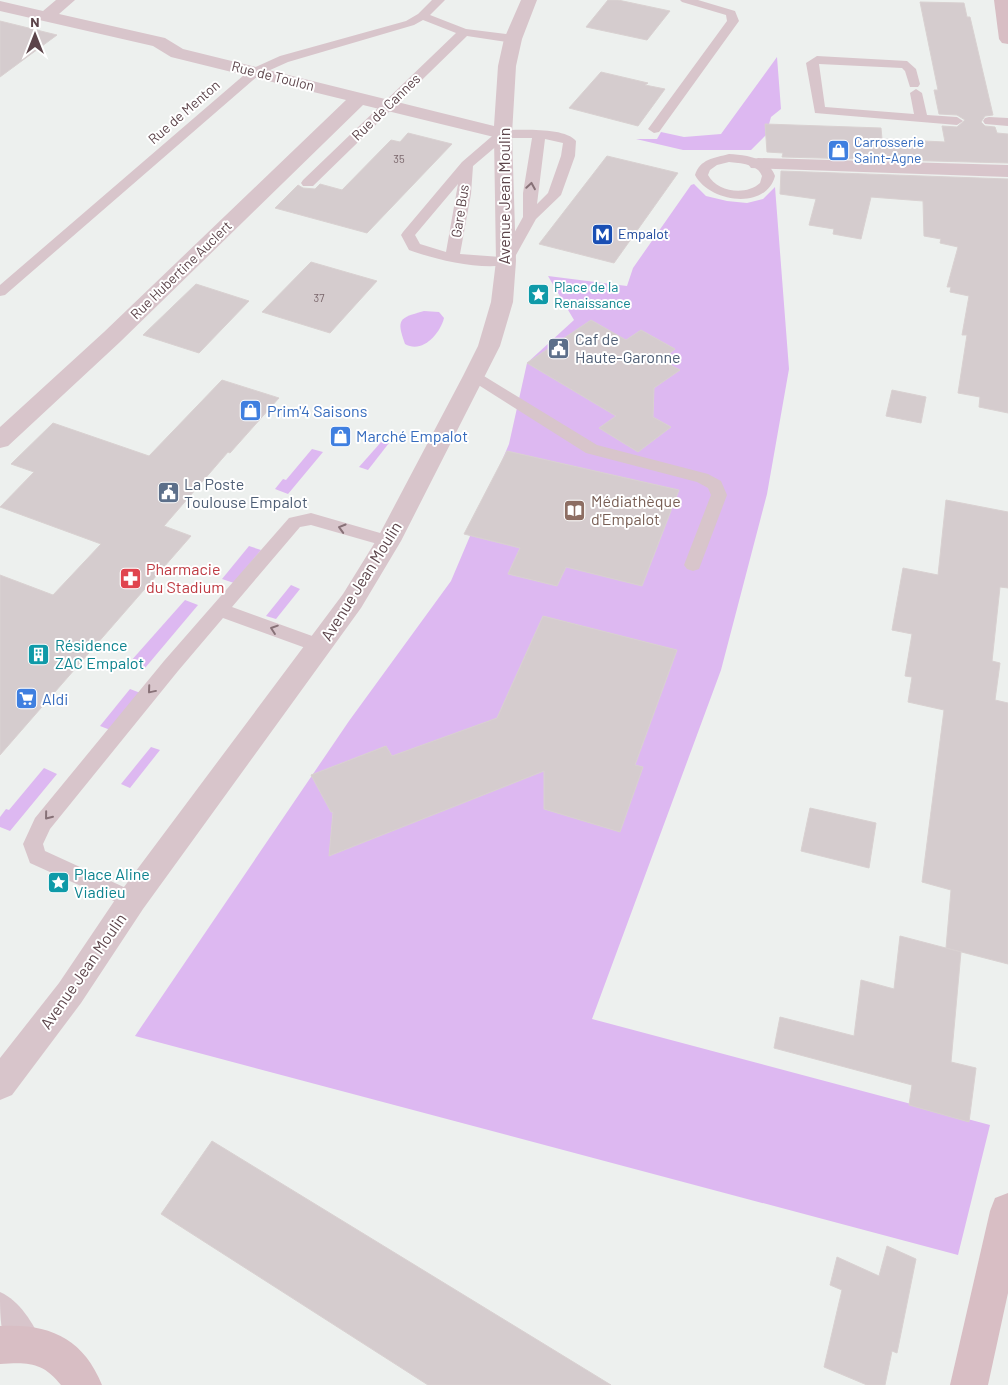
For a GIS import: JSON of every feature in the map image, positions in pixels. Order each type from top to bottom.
[{"type":"street","points":[[45,17],[67,0]]},
{"type":"street","name":"Avenue Jean Moulin","points":[[0,1084],[70,993],[132,900],[352,601],[388,541],[489,346],[497,321],[506,261],[503,134],[508,66],[513,39],[529,0]]},
{"type":"street","points":[[1002,0],[1008,39]]},
{"type":"street","name":"Rue de Toulon","points":[[0,6],[159,42],[177,53],[503,134]]},
{"type":"street","name":"Rue Hubertine Auclert","points":[[0,440],[112,337],[360,98]]},
{"type":"street","points":[[758,164],[1008,171]]},
{"type":"street","points":[[968,1385],[1008,1210]]},
{"type":"street","points":[[0,1311],[11,1344],[51,1350],[75,1368],[83,1385]]},
{"type":"lane","name":"Rue de Menton","points":[[0,292],[255,72],[284,59],[410,23],[422,16],[439,0]]},
{"type":"lane","points":[[654,129],[733,21],[731,13],[686,0]]},
{"type":"lane","points":[[422,16],[464,32],[513,39]]},
{"type":"lane","name":"Rue de Cannes","points":[[308,184],[464,32]]},
{"type":"lane","points":[[921,118],[909,65],[817,60],[812,63],[819,110],[921,118],[957,120]]},
{"type":"lane","points":[[989,121],[1008,122]]},
{"type":"lane","points":[[452,257],[473,261],[506,261],[530,217],[554,195],[568,156],[570,141],[565,138],[539,135],[503,134]]},
{"type":"lane","name":"Gare Bus","points":[[467,165],[464,194],[452,257],[432,254],[414,247],[408,235],[467,165],[503,134]]},
{"type":"lane","points":[[530,217],[530,193],[539,135]]},
{"type":"lane","points":[[739,158],[758,164],[769,175],[769,181],[765,187],[748,194],[725,193],[707,185],[702,179],[701,173],[704,167],[719,159],[739,158]]},
{"type":"lane","points":[[474,376],[592,449],[702,478],[715,485],[719,495],[693,564]]},
{"type":"lane","points":[[132,900],[37,857],[32,844],[42,824],[171,666],[295,522],[311,519],[388,541]]},
{"type":"lane","points":[[220,610],[320,646]]},
{"type":"shaded area","points":[[777,57],[781,109],[771,117],[766,135],[751,150],[683,150],[636,139],[657,139],[661,132],[684,137],[721,134]]},
{"type":"shaded area","points":[[694,184],[706,196],[747,203],[763,199],[775,187],[789,369],[767,494],[721,670],[592,1019],[990,1125],[958,1255],[135,1036],[349,721],[451,581],[509,444],[527,363],[574,320],[548,276],[627,286],[633,268],[691,185]]},
{"type":"shaded area","points":[[424,311],[439,312],[444,318],[439,330],[424,344],[411,346],[405,344],[400,324],[405,318]]},
{"type":"shaded area","points":[[382,441],[389,443],[368,470],[359,467]]},
{"type":"shaded area","points":[[312,449],[323,452],[288,494],[275,489],[283,479],[286,480]]},
{"type":"shaded area","points":[[249,546],[261,550],[234,583],[222,579]]},
{"type":"shaded area","points":[[291,585],[300,589],[276,619],[266,616]]},
{"type":"shaded area","points":[[185,600],[198,605],[145,668],[130,662]]},
{"type":"shaded area","points":[[130,689],[143,694],[113,731],[100,726]]},
{"type":"shaded area","points":[[151,747],[160,750],[130,788],[121,784]]},
{"type":"shaded area","points":[[44,768],[57,774],[10,831],[0,827],[0,817],[6,809],[9,810]]},
{"type":"building","points":[[608,0],[618,0],[670,11],[647,40],[586,27]]},
{"type":"building","points":[[920,2],[964,3],[967,17],[970,17],[993,115],[985,116],[981,122],[985,126],[995,127],[997,133],[1008,134],[1008,163],[782,157],[783,153],[767,152],[765,124],[881,128],[882,139],[945,142],[942,126],[957,127],[965,120],[957,115],[939,114],[934,90],[938,90]]},
{"type":"building","points":[[0,21],[57,35],[0,77]]},
{"type":"building","points":[[601,72],[665,89],[638,126],[569,108]]},
{"type":"building","points":[[408,133],[452,144],[367,233],[275,208],[298,185],[303,188],[315,189],[320,184],[342,190],[391,140],[400,142]]},
{"type":"building","points":[[607,156],[678,173],[614,263],[539,244]]},
{"type":"building","points":[[781,171],[1008,179],[1008,413],[979,407],[980,397],[958,393],[967,335],[962,335],[969,296],[950,292],[951,287],[947,287],[958,247],[940,243],[941,239],[924,236],[923,201],[871,197],[861,239],[833,234],[834,229],[809,225],[816,199],[780,194]]},
{"type":"building","points":[[311,262],[377,281],[330,333],[262,312]]},
{"type":"building","points":[[196,284],[249,301],[199,353],[143,335]]},
{"type":"building","points":[[591,320],[626,340],[641,330],[675,349],[661,360],[680,370],[654,388],[653,417],[671,427],[638,452],[599,428],[616,416],[527,363]]},
{"type":"building","points":[[222,380],[279,398],[230,453],[228,452],[164,526],[191,536],[0,755],[0,575],[53,595],[101,544],[0,507],[34,472],[11,464],[53,423],[149,456]]},
{"type":"building","points":[[892,390],[926,397],[921,423],[886,416]]},
{"type":"building","name":"Médiathèque d'Empalot","points":[[507,451],[679,490],[642,586],[566,567],[557,586],[508,574],[520,548],[464,534]]},
{"type":"building","points":[[946,500],[1008,512],[1008,588],[1000,587],[992,661],[1000,663],[995,700],[1008,703],[1008,964],[946,948],[951,890],[922,882],[944,710],[908,702],[912,677],[905,676],[912,634],[892,630],[903,568],[938,575]]},
{"type":"building","points":[[543,616],[677,650],[635,765],[643,767],[620,832],[544,809],[544,771],[329,856],[333,812],[331,812],[311,775],[386,746],[392,756],[497,718]]},
{"type":"building","points":[[810,808],[876,823],[869,868],[801,851]]},
{"type":"building","points":[[900,936],[961,952],[951,1062],[976,1068],[969,1122],[909,1105],[912,1085],[774,1048],[780,1017],[854,1036],[861,980],[894,989]]},
{"type":"building","points":[[212,1141],[611,1385],[428,1385],[161,1214]]},
{"type":"building","points":[[887,1246],[916,1259],[897,1353],[892,1351],[885,1385],[867,1385],[824,1367],[842,1290],[830,1285],[837,1257],[879,1276]]},
{"type":"place","name":"Carrosserie Saint-Agne","points":[[838,150]]},
{"type":"place","name":"Empalot","points":[[602,234]]},
{"type":"place","name":"Place de la Renaissance","points":[[538,295]]},
{"type":"place","name":"Caf de Haute-Garonne","points":[[559,348]]},
{"type":"place","name":"Prim'4 Saisons","points":[[251,411]]},
{"type":"place","name":"Marché Empalot","points":[[340,436]]},
{"type":"place","name":"La Poste Toulouse Empalot","points":[[168,493]]},
{"type":"place","name":"Médiathèque d'Empalot","points":[[575,510]]},
{"type":"place","name":"Pharmacie du Stadium","points":[[130,578]]},
{"type":"place","name":"Résidence ZAC Empalot","points":[[39,654]]},
{"type":"place","name":"Aldi","points":[[26,699]]},
{"type":"place","name":"Place Aline Viadieu","points":[[58,883]]}]
